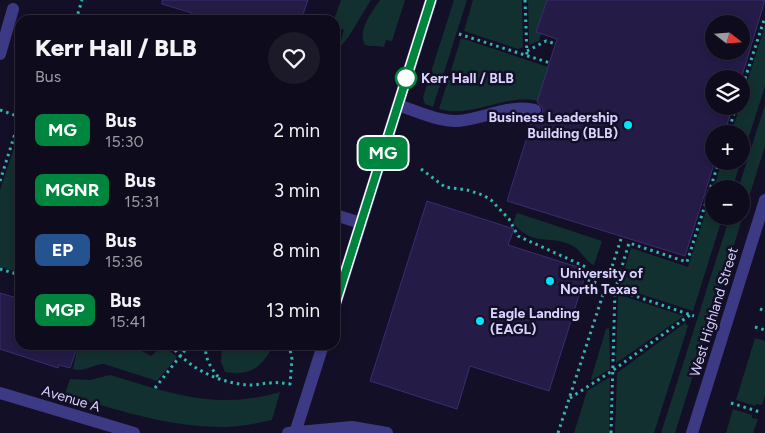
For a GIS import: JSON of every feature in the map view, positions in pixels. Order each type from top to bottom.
[{"type":"street","points":[[340,289],[431,0]]},
{"type":"street","points":[[0,54],[13,9]]},
{"type":"street","points":[[398,105],[447,120],[458,121],[519,109],[535,110]]},
{"type":"street","name":"West Highland Street","points":[[692,433],[765,200]]},
{"type":"street","points":[[340,216],[361,223]]},
{"type":"street","points":[[321,350],[293,432],[352,427],[387,433]]},
{"type":"street","name":"Avenue A","points":[[0,393],[134,433]]},
{"type":"path","points":[[78,15],[82,0]]},
{"type":"path","points":[[525,0],[527,56]]},
{"type":"path","points":[[748,70],[765,17]]},
{"type":"path","points":[[459,34],[550,63]]},
{"type":"path","points":[[527,51],[546,41],[556,44]]},
{"type":"path","points":[[0,110],[15,116]]},
{"type":"path","points":[[0,181],[15,134]]},
{"type":"path","points":[[421,169],[445,187],[467,190],[483,195],[491,200],[509,219],[518,236],[586,266],[588,270],[585,279],[692,315],[612,371],[569,398]]},
{"type":"path","points":[[611,433],[615,290],[630,243],[686,262],[705,203]]},
{"type":"path","points":[[558,433],[622,236]]},
{"type":"path","points":[[0,269],[15,274]]},
{"type":"path","points":[[760,309],[765,311]]},
{"type":"path","points":[[755,326],[765,330]]},
{"type":"path","points":[[175,350],[180,356],[204,372],[221,380],[254,385],[272,382],[290,384],[292,359],[290,350]]},
{"type":"path","points":[[154,388],[185,350]]},
{"type":"path","points":[[205,350],[209,365],[221,380]]},
{"type":"path","points":[[731,404],[760,412]]},
{"type":"green space","points":[[341,0],[371,0],[340,47],[344,30],[340,29],[340,15],[336,15]]},
{"type":"green space","points":[[380,0],[405,0],[392,41],[386,40],[384,47],[365,45],[363,39],[364,27]]},
{"type":"green space","points":[[454,0],[467,0],[433,107],[425,104],[423,97]]},
{"type":"green space","points":[[473,0],[522,0],[523,47],[518,49],[464,31]]},
{"type":"green space","points":[[528,0],[547,0],[536,32],[541,34],[539,41],[529,45]]},
{"type":"green space","points":[[765,26],[765,86],[750,133],[750,125],[734,125],[737,115],[750,115],[750,73]]},
{"type":"green space","points":[[461,38],[548,67],[538,101],[526,99],[513,100],[464,111],[439,109]]},
{"type":"green space","points":[[765,105],[765,146],[750,194],[750,180],[741,180],[744,170],[750,170],[750,152]]},
{"type":"green space","points":[[15,148],[14,271],[0,267],[0,190]]},
{"type":"green space","points":[[719,170],[738,170],[735,180],[716,180]]},
{"type":"green space","points":[[517,213],[602,241],[594,265],[588,262],[571,245],[555,240],[535,238],[521,231],[513,223]]},
{"type":"green space","points":[[705,214],[705,225],[720,225],[693,311],[619,287],[631,248],[688,267]]},
{"type":"green space","points":[[727,225],[740,225],[675,433],[661,433]]},
{"type":"green space","points":[[618,295],[620,295],[684,316],[616,363]]},
{"type":"green space","points":[[685,323],[688,326],[654,433],[615,433],[617,373]]},
{"type":"green space","points":[[609,328],[610,369],[592,380],[606,329]]},
{"type":"green space","points":[[755,338],[765,341],[765,395],[762,405],[756,404],[755,406],[736,400]]},
{"type":"green space","points":[[77,350],[140,350],[151,356],[158,350],[168,350],[177,357],[157,381],[104,364],[81,370],[73,369]]},
{"type":"green space","points":[[222,350],[270,350],[260,365],[255,369],[242,373],[225,372],[221,362]]},
{"type":"green space","points":[[110,375],[153,388],[214,400],[235,400],[280,392],[272,420],[244,426],[226,427],[185,425],[144,417],[65,394],[70,379],[90,380]]},
{"type":"green space","points":[[610,377],[609,433],[574,433],[587,391]]},
{"type":"green space","points":[[733,409],[758,419],[753,433],[726,433]]},
{"type":"building","points":[[162,0],[308,0],[303,15],[191,15],[192,13],[162,4]]},
{"type":"building","name":"Business Leadership Building (BLB)","points":[[547,0],[765,0],[750,49],[750,15],[705,15],[705,60],[747,60],[744,70],[705,70],[705,115],[730,115],[727,125],[705,125],[705,170],[712,170],[709,180],[705,180],[705,193],[685,256],[507,201],[533,118],[538,117],[543,112],[542,107],[537,102],[557,39],[536,32]]},
{"type":"building","name":"Eagle Landing (EAGL)","points":[[427,201],[514,229],[508,245],[587,270],[549,391],[470,366],[457,409],[370,381]]},
{"type":"building","points":[[0,293],[15,298],[15,350],[76,350],[70,368],[59,365],[58,368],[0,349]]},
{"type":"bus line","name":"MG","points":[[340,289],[431,0]]},
{"type":"place","name":"Kerr Hall / BLB","points":[[406,78]]},
{"type":"place","name":"Business Leadership Building (BLB)","points":[[628,125]]},
{"type":"place","name":"University of North Texas","points":[[550,281]]},
{"type":"place","name":"Eagle Landing (EAGL)","points":[[480,321]]}]
